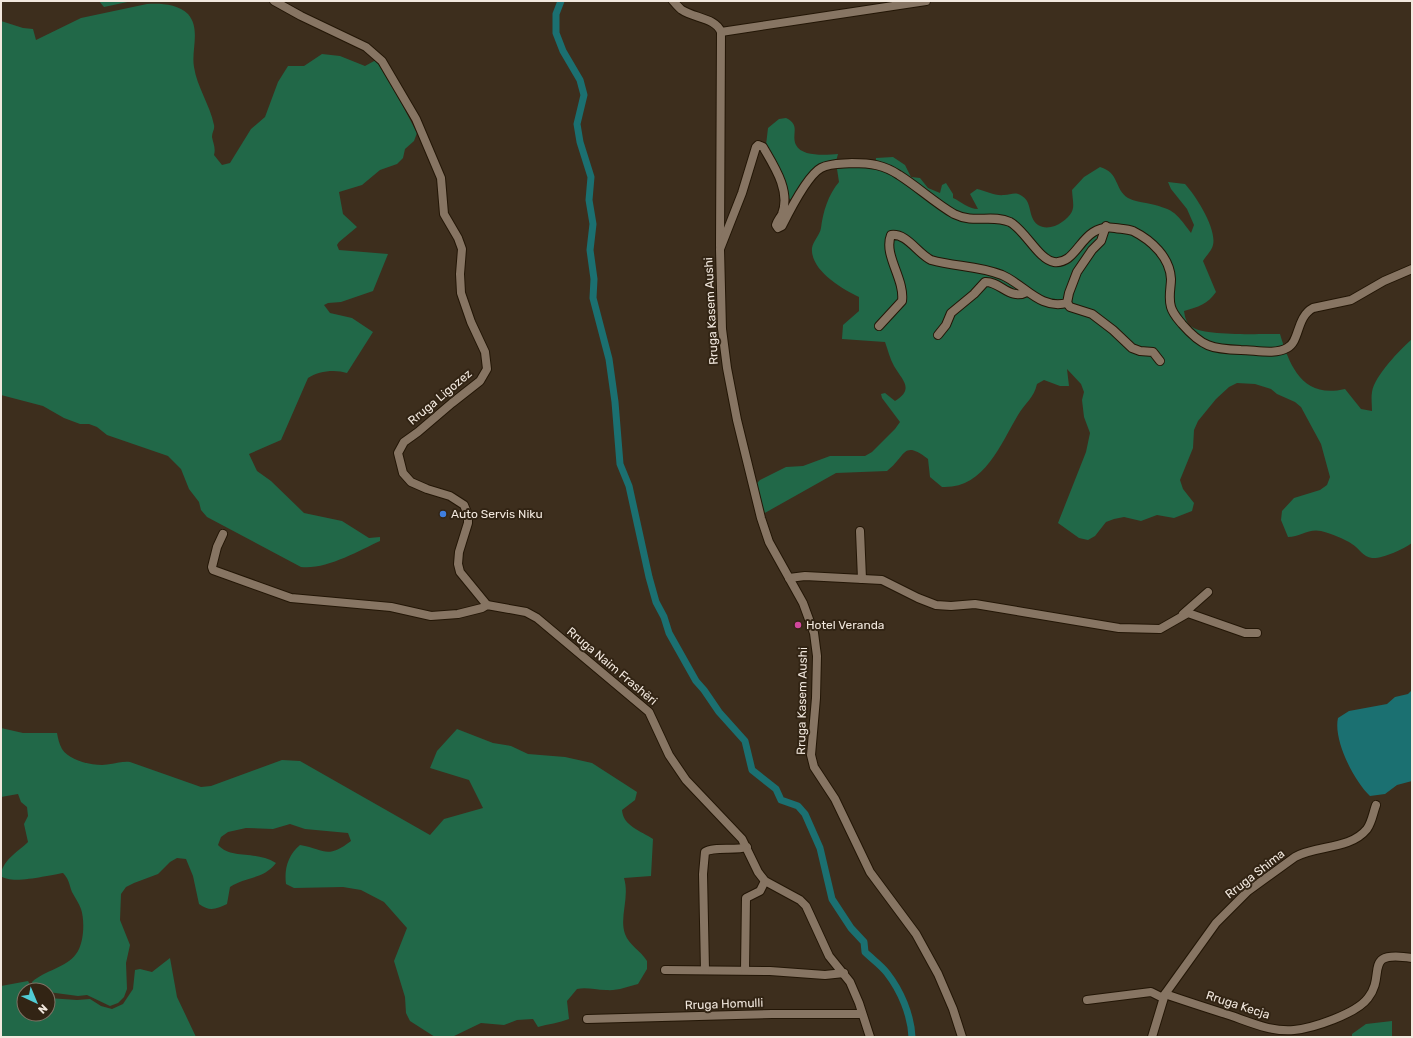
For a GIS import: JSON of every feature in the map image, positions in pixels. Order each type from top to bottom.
[{"type":"street","name":"Rruga Ligozez","points":[[274,1],[301,16],[366,47],[382,61],[416,119],[441,178],[444,214],[458,238],[462,249],[460,274],[461,293],[485,352],[487,369],[480,381],[404,442],[398,454],[403,473],[411,482],[450,496],[460,502],[466,509],[468,522],[459,552],[458,564],[460,572],[487,605]]},
{"type":"street","points":[[673,1],[683,10],[713,23],[719,27],[721,32],[720,248]]},
{"type":"street","points":[[721,32],[926,1]]},
{"type":"street","name":"Rruga Kasem Aushi","points":[[962,1037],[953,1009],[934,967],[916,934],[870,872],[835,799],[814,767],[811,755],[816,698],[817,656],[815,639],[810,620],[803,603],[769,542],[761,518],[737,420],[726,368],[722,329],[720,248],[742,193],[753,152],[758,145],[764,146],[778,173],[781,183],[784,199],[782,213],[776,225],[778,228],[782,226],[803,188],[820,168],[833,164],[872,163],[886,167],[901,176],[955,214],[967,219],[999,219],[1010,223],[1022,232],[1047,259],[1053,262],[1060,262],[1069,257],[1092,231],[1106,226]]},
{"type":"street","points":[[1160,361],[1153,352],[1140,351],[1132,348],[1107,324],[1088,312],[1070,307],[1068,303],[1069,293],[1077,272],[1092,250],[1101,241],[1106,226],[1136,233],[1151,243],[1162,254],[1168,265],[1171,278],[1169,298],[1174,315],[1195,339],[1206,346],[1230,350],[1272,351],[1283,350],[1290,347],[1301,318],[1308,310],[1351,300],[1384,281],[1412,269]]},
{"type":"street","points":[[879,326],[902,301],[901,284],[893,264],[889,243],[891,234],[904,238],[931,260],[986,269],[1006,277],[1040,301],[1058,305],[1068,303]]},
{"type":"street","points":[[938,335],[946,325],[951,313],[974,294],[985,282],[993,283],[1016,295],[1027,292]]},
{"type":"street","points":[[860,531],[862,579]]},
{"type":"street","name":"Rruga Naim Frashëri","points":[[223,534],[217,547],[212,567],[213,570],[291,598],[391,607],[431,616],[458,614],[487,605],[531,614],[649,712],[669,755],[686,780],[732,828],[747,847],[755,868],[765,881],[800,900],[806,906],[829,956],[844,973],[855,993],[870,1037]]},
{"type":"street","points":[[789,578],[804,576],[882,580],[918,598],[936,604],[951,606],[976,604],[1119,628],[1160,629],[1182,615],[1208,592]]},
{"type":"street","points":[[1182,615],[1188,613],[1193,614],[1245,633],[1257,633]]},
{"type":"street","name":"Rruga Shima","points":[[1152,1037],[1164,996],[1216,923],[1248,891],[1303,853],[1342,844],[1359,835],[1369,825],[1376,805]]},
{"type":"street","points":[[705,970],[703,874],[705,852],[711,850],[740,849],[747,847]]},
{"type":"street","points":[[745,970],[746,898],[760,891],[765,881]]},
{"type":"street","name":"Rruga Kecja","points":[[1164,996],[1266,1028],[1295,1030],[1336,1018],[1362,1005],[1374,989],[1377,968],[1384,958],[1395,955],[1412,958]]},
{"type":"street","points":[[666,970],[745,970],[825,975],[844,973]]},
{"type":"street","points":[[1087,1000],[1151,992],[1164,996]]},
{"type":"street","name":"Rruga Homulli","points":[[587,1019],[772,1014],[862,1014]]},
{"type":"green space","points":[[99,1],[132,1],[104,7]]},
{"type":"green space","points":[[147,4],[174,6],[188,14],[192,20],[195,33],[193,60],[194,67],[214,125],[212,137],[215,148],[214,155],[222,165],[230,163],[251,129],[265,117],[278,82],[288,66],[304,66],[322,54],[340,56],[365,66],[376,60],[396,93],[417,133],[414,141],[405,149],[403,158],[397,164],[380,170],[362,185],[339,192],[343,214],[357,227],[339,242],[337,245],[339,250],[388,254],[373,291],[341,302],[328,303],[324,305],[330,313],[352,318],[373,332],[347,373],[327,371],[308,378],[281,440],[249,454],[257,471],[271,481],[304,513],[342,521],[369,538],[380,537],[380,541],[331,563],[321,566],[301,567],[207,517],[201,510],[199,502],[189,489],[181,469],[168,456],[107,435],[97,427],[89,424],[80,424],[64,418],[43,406],[1,395],[1,21],[23,28],[33,29],[36,40],[81,18]]},
{"type":"green space","points":[[786,118],[793,124],[796,145],[803,152],[827,155],[838,154],[835,165],[826,165],[793,201],[787,197],[766,145],[768,128],[779,119]]},
{"type":"green space","points":[[893,157],[905,165],[911,177],[920,178],[928,188],[940,193],[942,185],[946,183],[953,194],[953,198],[971,208],[978,209],[970,194],[977,189],[997,195],[1015,193],[1020,195],[1025,198],[1028,203],[1034,222],[1041,227],[1054,226],[1070,215],[1073,208],[1072,190],[1084,177],[1100,167],[1111,173],[1121,190],[1128,198],[1168,209],[1177,215],[1191,233],[1194,225],[1187,209],[1171,189],[1168,182],[1185,184],[1200,204],[1212,230],[1213,245],[1203,261],[1216,292],[1210,299],[1202,304],[1184,311],[1188,324],[1198,330],[1208,332],[1233,334],[1280,334],[1288,358],[1300,378],[1309,385],[1319,389],[1331,391],[1345,389],[1361,409],[1372,411],[1372,392],[1374,385],[1389,363],[1412,339],[1412,543],[1393,553],[1372,558],[1366,556],[1345,540],[1317,530],[1288,537],[1281,520],[1282,511],[1294,498],[1320,490],[1327,485],[1330,477],[1321,444],[1301,407],[1295,402],[1277,394],[1271,389],[1255,384],[1237,383],[1229,387],[1216,399],[1198,421],[1194,430],[1193,448],[1180,480],[1183,489],[1194,503],[1192,511],[1174,518],[1157,515],[1141,521],[1124,517],[1114,519],[1106,522],[1095,536],[1088,540],[1079,538],[1058,523],[1086,452],[1090,433],[1084,417],[1082,400],[1084,392],[1081,384],[1067,369],[1069,386],[1060,386],[1044,380],[1037,384],[1032,397],[1018,415],[989,463],[980,473],[969,481],[957,486],[942,487],[930,477],[928,459],[920,453],[909,450],[905,452],[887,471],[836,473],[763,514],[755,485],[760,480],[786,467],[803,466],[830,456],[865,456],[872,452],[900,422],[882,398],[881,394],[885,393],[895,401],[901,397],[906,388],[893,363],[885,342],[842,339],[843,325],[859,311],[859,297],[828,278],[816,264],[812,248],[820,231],[829,198],[839,182],[837,169],[860,165],[876,167],[876,158]]},
{"type":"green space","points":[[1,728],[23,733],[57,733],[62,749],[74,759],[91,764],[102,765],[130,762],[201,787],[211,786],[282,760],[300,761],[430,835],[444,819],[483,808],[469,780],[430,768],[437,751],[457,729],[493,743],[511,746],[528,754],[565,757],[592,763],[637,792],[635,800],[622,810],[623,816],[633,828],[653,839],[651,876],[624,878],[626,893],[623,928],[629,941],[647,961],[647,969],[638,984],[610,990],[584,988],[577,989],[567,1001],[569,1019],[538,1027],[533,1019],[517,1020],[504,1025],[481,1023],[452,1037],[435,1037],[410,1021],[406,1013],[405,997],[394,961],[407,928],[384,902],[361,890],[343,887],[294,888],[286,884],[286,868],[292,853],[300,845],[330,852],[343,847],[351,841],[348,833],[305,829],[290,824],[273,829],[246,828],[228,832],[221,837],[218,845],[224,850],[237,854],[268,859],[276,863],[266,872],[230,887],[227,904],[220,907],[210,909],[199,904],[193,876],[186,859],[177,858],[170,862],[158,874],[126,887],[121,894],[120,920],[130,945],[126,963],[127,989],[124,997],[118,1003],[110,1006],[87,995],[78,996],[56,993],[56,982],[32,982],[67,963],[79,950],[83,932],[82,914],[68,880],[63,873],[22,880],[6,879],[1,876],[7,861],[28,842],[24,824],[28,816],[27,807],[21,802],[18,794],[1,797]]},
{"type":"green space","points":[[170,958],[177,997],[196,1037],[1,1037],[1,986],[16,983],[16,1022],[56,1022],[56,999],[90,999],[101,1006],[112,1009],[123,1004],[133,989],[135,970],[140,969],[152,972]]},
{"type":"green space","points":[[1392,1021],[1392,1037],[1352,1037],[1352,1034],[1366,1024]]},
{"type":"water","points":[[1412,690],[1412,781],[1397,785],[1385,794],[1370,796],[1358,781],[1346,760],[1337,727],[1338,718],[1349,711],[1387,704],[1395,697],[1408,694]]},
{"type":"waterway","points":[[561,1],[556,14],[556,33],[563,51],[580,80],[584,95],[577,124],[580,142],[591,177],[589,200],[593,224],[590,250],[594,279],[593,298],[609,359],[615,402],[620,464],[629,486],[656,602],[664,617],[669,633],[696,681],[719,712],[745,741],[752,770],[776,789],[781,800],[798,806],[805,814],[820,848],[832,899],[851,928],[864,942],[865,952],[885,970],[897,988],[910,1020],[912,1037]]},
{"type":"place","name":"Auto Servis Niku","points":[[443,514]]},
{"type":"place","name":"Hotel Veranda","points":[[798,625]]}]
